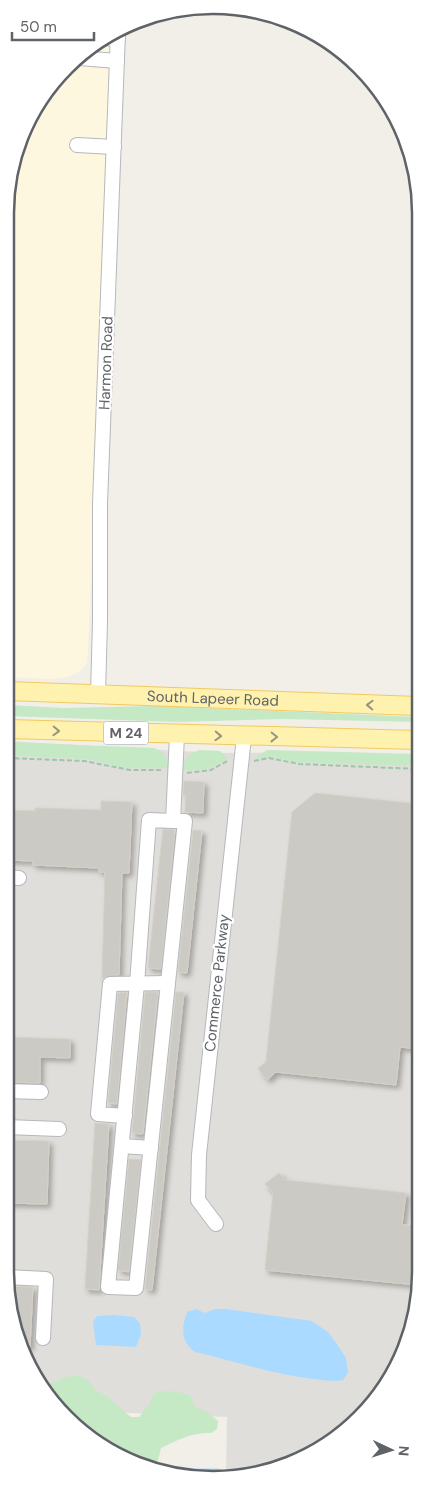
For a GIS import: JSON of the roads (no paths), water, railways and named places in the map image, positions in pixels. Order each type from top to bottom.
[{"type":"main road","name":"South Lapeer Road","points":[[14,691],[412,706]]},
{"type":"main road","name":"M 24","points":[[14,729],[244,737],[412,740]]},
{"type":"street","name":"Harmon Road","points":[[98,694],[100,504],[118,38]]},
{"type":"street","points":[[87,59],[117,61]]},
{"type":"street","points":[[77,145],[114,147]]},
{"type":"street","points":[[172,821],[177,735]]},
{"type":"street","name":"Commerce Parkway","points":[[216,1224],[198,1200],[199,1155],[244,737]]},
{"type":"street","points":[[149,820],[185,821],[168,983],[136,1288],[108,1287],[137,984],[149,820]]},
{"type":"street","points":[[124,1116],[98,1114],[110,984],[168,983]]},
{"type":"street","points":[[14,1091],[41,1092]]},
{"type":"street","points":[[14,1127],[59,1129]]},
{"type":"street","points":[[122,1146],[151,1148]]},
{"type":"street","points":[[14,1277],[46,1279],[43,1338]]},
{"type":"water","points":[[196,1309],[205,1313],[215,1309],[226,1309],[312,1321],[328,1332],[339,1347],[346,1358],[348,1373],[343,1380],[332,1381],[298,1377],[195,1352],[187,1344],[183,1329],[187,1312]]},
{"type":"water","points":[[97,1316],[134,1317],[140,1323],[141,1334],[136,1347],[96,1345],[93,1322]]},
{"type":"waterway","points":[[187,1470],[221,1471]]}]
